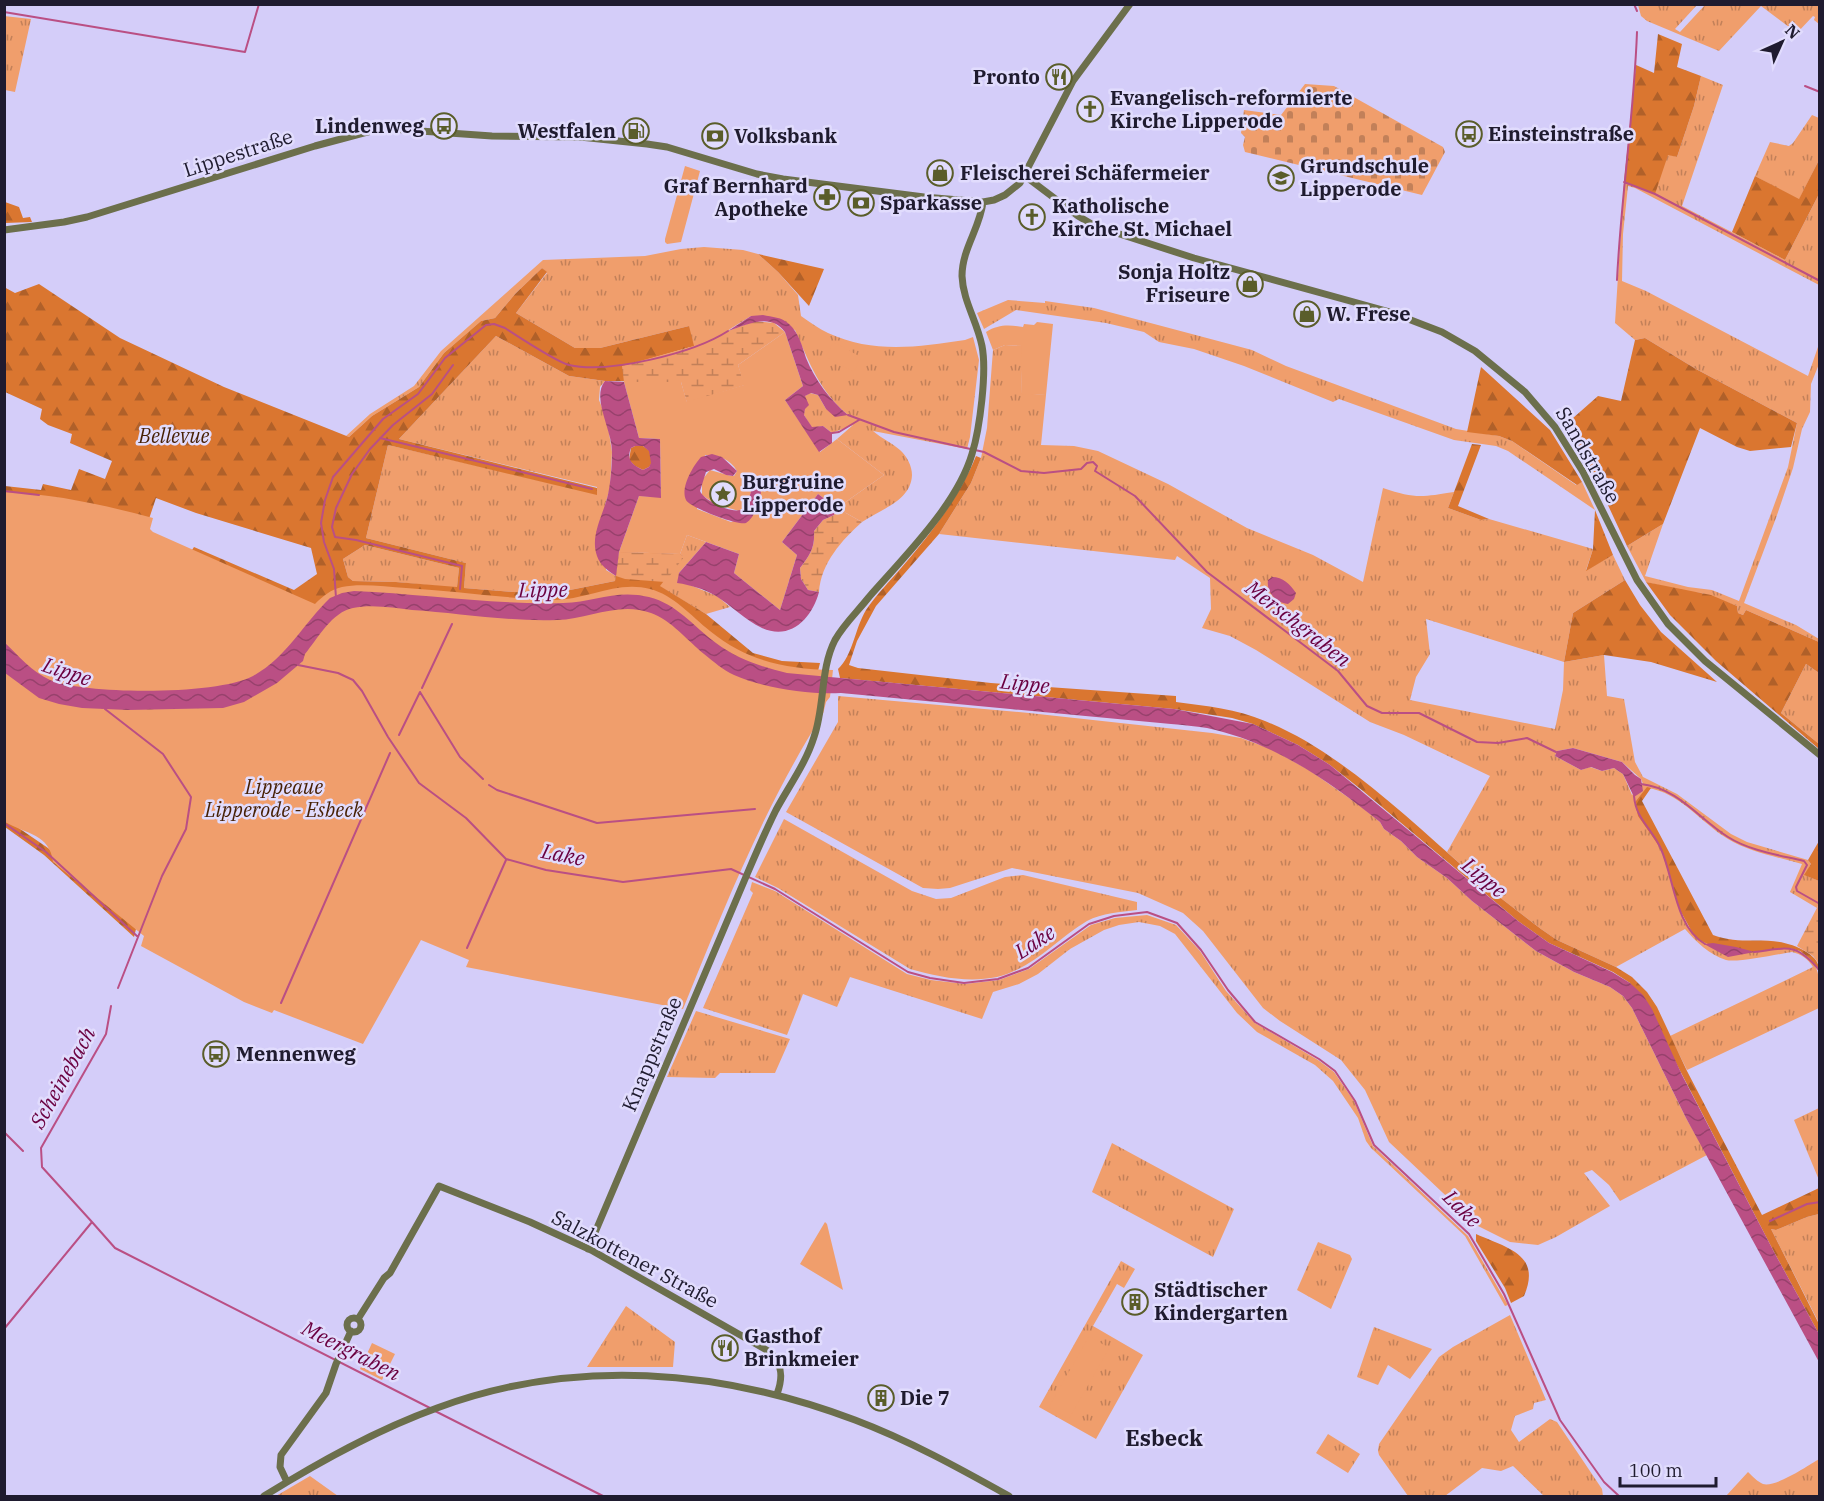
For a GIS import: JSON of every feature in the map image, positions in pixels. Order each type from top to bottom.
[{"type":"main road","points":[[983,202],[1005,195],[1016,188],[1025,176],[1049,124],[1073,81],[1130,4]]},
{"type":"main road","name":"Lippestraße","points":[[4,230],[87,217],[315,146],[371,131],[392,129],[492,136],[580,137],[646,144],[687,152],[757,174],[856,189],[983,202]]},
{"type":"main road","name":"Sandstraße","points":[[1025,176],[1095,226],[1194,258],[1390,312],[1442,332],[1475,351],[1525,392],[1555,427],[1583,472],[1637,580],[1668,624],[1705,661],[1820,755]]},
{"type":"main road","name":"Knappstraße","points":[[588,1249],[748,872],[776,811],[808,754],[820,719],[826,666],[831,650],[841,631],[922,537],[962,478],[972,455],[984,365],[982,345],[962,286],[962,272],[971,238],[981,215],[983,202]]},
{"type":"main road","name":"Salzkottener Straße","points":[[288,1482],[280,1467],[281,1455],[326,1394],[337,1361],[351,1331],[356,1332],[360,1329],[361,1323],[358,1319],[384,1278],[390,1273],[439,1186],[530,1222],[588,1249],[770,1352],[780,1365],[781,1379],[777,1394]]},
{"type":"main road","points":[[264,1497],[357,1443],[438,1407],[510,1387],[584,1377],[632,1375],[729,1383],[777,1394],[839,1414],[903,1441],[960,1469],[1009,1497]]},
{"type":"green space","points":[[1638,5],[1697,5],[1675,29],[1680,32],[1705,5],[1819,5],[1819,24],[1813,16],[1797,33],[1761,6],[1719,51],[1647,21],[1641,16]]},
{"type":"green space","points":[[4,16],[31,19],[15,92],[5,90]]},
{"type":"green space","points":[[1658,34],[1682,44],[1677,67],[1701,76],[1694,106],[1677,157],[1668,155],[1655,194],[1624,182],[1636,65],[1654,73]]},
{"type":"green space","points":[[1701,76],[1723,85],[1682,206],[1785,260],[1819,194],[1819,285],[1628,186],[1623,234],[1622,281],[1646,291],[1808,376],[1819,344],[1819,364],[1811,384],[1810,412],[1802,429],[1793,468],[1776,518],[1744,603],[1796,625],[1819,639],[1819,642],[1746,610],[1743,615],[1738,613],[1737,606],[1702,593],[1687,592],[1646,582],[1627,546],[1663,524],[1645,576],[1688,587],[1712,590],[1739,601],[1788,467],[1797,423],[1696,369],[1645,338],[1635,340],[1615,323],[1624,182],[1631,184],[1668,154],[1677,157],[1694,106]]},
{"type":"green space","points":[[1305,84],[1334,86],[1443,147],[1445,152],[1422,195],[1245,152],[1243,145],[1245,137],[1241,133],[1244,110],[1281,115]]},
{"type":"green space","points":[[1812,115],[1819,118],[1819,160],[1799,200],[1755,176],[1770,142],[1789,146]]},
{"type":"green space","points":[[1819,160],[1819,194],[1785,260],[1732,232],[1755,176],[1799,199]]},
{"type":"green space","points":[[685,166],[700,171],[681,242],[667,244],[665,239]]},
{"type":"green space","points":[[5,202],[19,207],[23,218],[30,217],[32,222],[5,223]]},
{"type":"green space","points":[[704,247],[743,250],[758,254],[798,295],[801,316],[845,340],[896,347],[947,343],[973,337],[979,360],[967,449],[873,431],[903,452],[912,475],[910,484],[901,498],[862,522],[837,508],[884,475],[837,439],[853,425],[832,433],[823,426],[812,428],[804,415],[805,396],[810,393],[818,395],[826,409],[848,415],[830,397],[823,386],[795,330],[751,316],[730,329],[690,368],[689,326],[600,348],[575,348],[516,313],[547,273],[542,268],[515,294],[495,318],[481,321],[444,353],[419,387],[372,416],[349,437],[346,436],[370,414],[414,386],[441,351],[543,260],[645,256]]},
{"type":"green space","points":[[758,254],[824,269],[809,306],[778,272]]},
{"type":"green space","name":"Bellevue","points":[[542,268],[547,272],[516,313],[575,348],[600,348],[689,326],[694,346],[649,359],[681,382],[605,381],[569,376],[496,336],[399,439],[597,488],[597,495],[388,445],[366,538],[466,563],[464,588],[513,592],[555,593],[615,581],[619,552],[680,554],[683,556],[660,586],[706,614],[753,653],[782,661],[820,663],[817,675],[787,673],[579,601],[319,609],[192,550],[194,547],[294,590],[317,574],[311,548],[196,513],[156,498],[148,522],[5,495],[5,486],[41,490],[43,484],[71,490],[79,469],[105,479],[112,461],[70,443],[72,434],[48,425],[40,419],[42,409],[5,392],[4,287],[15,293],[39,284],[120,338],[224,387],[349,437],[372,416],[419,387],[444,353],[481,321],[495,318],[515,294]],"holes":[[[365,545],[459,568],[457,587],[353,581],[348,577],[343,559]]]},
{"type":"green space","points":[[1008,300],[1045,303],[1045,301],[1094,308],[1252,350],[1286,366],[1456,429],[1499,436],[1512,441],[1576,485],[1582,482],[1595,510],[1508,451],[1496,446],[1454,440],[1339,399],[1333,402],[1244,366],[1194,349],[1159,342],[1144,332],[1106,323],[1016,310],[984,329],[977,313]]},
{"type":"green space","points":[[755,321],[774,323],[785,332],[738,365],[745,385],[687,403],[681,382],[624,382],[622,366],[712,341],[728,331]]},
{"type":"green space","points":[[1037,322],[1053,324],[1046,395],[1021,394],[1022,346],[1005,345],[993,350],[986,332],[1000,326],[1023,327],[1024,324],[1034,325]]},
{"type":"green space","points":[[785,332],[803,386],[785,400],[820,452],[837,439],[884,475],[837,508],[818,494],[782,542],[797,555],[780,610],[734,573],[739,554],[687,535],[680,554],[619,552],[639,496],[661,497],[660,439],[639,438],[624,382],[681,382],[687,402],[744,385],[738,365]],"holes":[[[705,455],[727,461],[737,471],[734,476],[731,476],[710,470],[702,480],[702,495],[715,504],[739,511],[746,507],[752,489],[752,515],[731,522],[697,509]]]},
{"type":"green space","points":[[496,336],[569,376],[605,381],[600,387],[599,400],[607,420],[612,452],[610,488],[605,505],[606,570],[616,576],[615,581],[555,593],[464,588],[466,563],[366,538],[388,445],[597,494],[597,487],[399,439]]},
{"type":"green space","points":[[1645,338],[1696,369],[1797,423],[1791,447],[1750,451],[1700,428],[1663,524],[1627,546],[1587,460],[1564,426],[1598,396],[1621,401],[1635,340]]},
{"type":"green space","points":[[833,342],[861,357],[854,372],[826,357]]},
{"type":"green space","points":[[1005,345],[1023,346],[1021,393],[1046,395],[1041,445],[1074,446],[1098,451],[1168,484],[1247,528],[1313,555],[1363,582],[1383,488],[1418,496],[1454,492],[1448,508],[1481,520],[1489,519],[1593,549],[1586,570],[1613,555],[1625,580],[1573,613],[1564,662],[1604,655],[1607,696],[1624,699],[1635,762],[1643,777],[1677,794],[1731,834],[1747,842],[1808,860],[1811,864],[1805,875],[1819,881],[1817,908],[1790,892],[1802,864],[1736,844],[1670,795],[1647,788],[1635,802],[1641,817],[1661,850],[1685,920],[1699,940],[1789,948],[1800,953],[1814,964],[1817,970],[1819,1008],[1687,1070],[1670,1036],[1813,967],[1809,962],[1792,952],[1726,960],[1703,947],[1685,929],[1616,967],[1557,940],[1489,889],[1481,878],[1467,870],[1447,852],[1490,776],[1404,735],[1370,722],[1256,650],[1230,636],[1202,628],[1211,609],[1210,578],[1177,556],[1175,560],[939,534],[971,483],[981,458],[987,428],[993,350]],"holes":[[[1426,619],[1564,662],[1563,690],[1555,729],[1410,700],[1416,677],[1430,654]],[[1573,748],[1622,762],[1641,779],[1643,784],[1632,795],[1623,774],[1614,768],[1602,771],[1590,767],[1581,770],[1555,756],[1557,751]]]},
{"type":"green space","points":[[1481,367],[1550,430],[1582,482],[1577,485],[1512,441],[1499,436],[1467,432]]},
{"type":"green space","points":[[1472,444],[1481,445],[1458,506],[1489,519],[1481,520],[1448,508]]},
{"type":"green space","points":[[643,446],[650,451],[652,463],[643,470],[629,460],[631,448]]},
{"type":"green space","points":[[976,456],[981,458],[971,483],[939,534],[876,606],[857,641],[849,665],[858,668],[991,683],[1176,696],[1176,702],[1232,711],[1265,721],[1319,749],[1371,787],[1467,870],[1481,878],[1489,889],[1541,929],[1557,940],[1616,967],[1632,977],[1647,992],[1657,1007],[1687,1071],[1762,1215],[1819,1188],[1819,1214],[1776,1230],[1771,1229],[1819,1324],[1819,1334],[1675,1061],[1630,983],[1613,972],[1549,943],[1518,921],[1330,765],[1298,745],[1253,724],[1232,718],[1174,709],[840,678],[838,669],[851,649],[866,610],[944,514]]},
{"type":"green space","name":"Lippeaue Lipperode - Esbeck","points":[[5,492],[79,501],[153,518],[150,529],[153,532],[315,604],[334,590],[357,585],[551,600],[637,587],[650,589],[667,596],[710,631],[738,650],[783,665],[833,670],[830,697],[823,714],[782,785],[746,858],[683,1009],[466,967],[469,960],[421,940],[363,1044],[274,1010],[272,1013],[244,1002],[141,946],[144,936],[53,862],[51,853],[42,840],[5,822]]},
{"type":"green space","points":[[837,508],[862,522],[840,544],[828,562],[819,592],[808,590],[801,579],[800,568],[811,551],[814,531],[823,520],[834,515]]},
{"type":"green space","points":[[1595,510],[1613,555],[1586,571],[1593,549]]},
{"type":"green space","points":[[687,535],[706,542],[679,573],[690,585],[717,596],[730,607],[706,614],[659,586],[683,556],[680,554]]},
{"type":"green space","points":[[365,545],[459,568],[457,588],[396,582],[353,581],[348,577],[343,559]]},
{"type":"green space","points":[[619,552],[680,554],[684,557],[665,582],[625,579],[616,576]]},
{"type":"green space","points":[[1625,580],[1640,605],[1661,632],[1717,682],[1651,662],[1604,655],[1564,662],[1573,613]]},
{"type":"green space","points":[[1646,582],[1711,595],[1737,606],[1738,613],[1743,615],[1746,610],[1819,642],[1819,673],[1806,664],[1781,713],[1819,744],[1819,749],[1716,661],[1670,615]]},
{"type":"green space","points":[[1806,664],[1819,673],[1819,744],[1781,713]]},
{"type":"green space","points":[[838,696],[1029,713],[1212,733],[1241,738],[1271,749],[1309,770],[1359,805],[1417,857],[1447,878],[1472,901],[1536,951],[1574,972],[1610,987],[1623,996],[1632,1008],[1686,1118],[1707,1155],[1620,1201],[1609,1185],[1592,1170],[1584,1173],[1610,1206],[1538,1245],[1510,1242],[1478,1226],[1389,1142],[1365,1090],[1341,1060],[1263,1008],[1203,931],[1183,913],[1138,893],[1012,868],[950,888],[923,888],[786,812],[838,722]]},
{"type":"green space","points":[[1647,787],[1651,788],[1642,801],[1713,935],[1725,939],[1772,941],[1795,946],[1815,959],[1819,971],[1800,951],[1789,948],[1731,954],[1699,940],[1693,934],[1680,910],[1661,849],[1638,816],[1635,802]]},
{"type":"green space","points":[[4,818],[48,848],[136,929],[134,937],[44,855],[5,827]]},
{"type":"green space","points":[[784,819],[912,891],[936,899],[951,898],[1005,877],[1023,875],[1137,902],[1137,910],[1093,918],[1033,961],[997,977],[964,979],[921,972],[910,969],[778,888],[755,877]]},
{"type":"green space","points":[[1819,841],[1819,881],[1804,875],[1811,864],[1808,860]]},
{"type":"green space","points":[[752,882],[775,891],[907,974],[931,980],[965,984],[999,980],[1029,969],[1091,925],[1115,918],[1147,915],[1176,925],[1200,951],[1226,991],[1255,1023],[1334,1072],[1354,1101],[1373,1146],[1468,1236],[1508,1305],[1505,1306],[1465,1236],[1371,1148],[1366,1141],[1358,1118],[1333,1081],[1315,1065],[1257,1032],[1237,1013],[1175,934],[1160,926],[1139,922],[1104,930],[1070,949],[1038,974],[1019,984],[993,992],[982,1019],[850,977],[837,1007],[803,994],[787,1035],[703,1008],[753,893],[750,890]]},
{"type":"green space","points":[[1819,904],[1819,964],[1813,956],[1797,946]]},
{"type":"green space","points":[[696,1011],[790,1039],[775,1073],[720,1073],[715,1078],[667,1077]]},
{"type":"green space","points":[[1819,1108],[1819,1180],[1794,1120]]},
{"type":"green space","points":[[1112,1143],[1234,1209],[1213,1257],[1092,1192]]},
{"type":"green space","points":[[1819,1214],[1819,1323],[1771,1229],[1776,1230]]},
{"type":"green space","points":[[825,1222],[827,1224],[843,1290],[800,1264]]},
{"type":"green space","points":[[1476,1234],[1510,1249],[1525,1262],[1528,1282],[1524,1296],[1511,1303],[1505,1288],[1476,1241]]},
{"type":"green space","points":[[1318,1242],[1350,1255],[1352,1259],[1331,1309],[1297,1290]]},
{"type":"green space","points":[[1121,1261],[1135,1269],[1124,1288],[1117,1284],[1093,1326],[1143,1355],[1096,1439],[1039,1407]]},
{"type":"green space","points":[[626,1306],[675,1342],[673,1367],[587,1367]]},
{"type":"green space","points":[[1510,1315],[1546,1400],[1534,1403],[1533,1409],[1515,1416],[1511,1430],[1519,1442],[1550,1419],[1557,1422],[1602,1489],[1603,1496],[1544,1496],[1513,1466],[1501,1471],[1482,1468],[1445,1496],[1408,1496],[1379,1455],[1379,1444],[1439,1357]]},
{"type":"green space","points":[[1374,1327],[1432,1349],[1410,1379],[1388,1365],[1378,1385],[1357,1377]]},
{"type":"green space","points":[[1089,1336],[1109,1348],[1069,1419],[1049,1407]]},
{"type":"green space","points":[[372,1343],[395,1354],[382,1380],[360,1369]]},
{"type":"green space","points":[[1328,1434],[1360,1454],[1348,1473],[1316,1453]]},
{"type":"green space","points":[[1819,1459],[1819,1496],[1726,1496],[1748,1472],[1763,1484],[1775,1483]]},
{"type":"green space","points":[[310,1476],[338,1496],[276,1496]]},
{"type":"water","points":[[763,315],[783,320],[792,328],[798,336],[818,382],[848,415],[835,417],[826,409],[818,395],[811,393],[805,396],[809,405],[804,415],[812,427],[823,426],[832,433],[832,443],[819,452],[785,400],[803,386],[785,332],[779,326],[765,321],[750,323],[728,331],[751,316]]},
{"type":"water","points":[[605,381],[624,382],[639,438],[660,439],[661,498],[639,496],[619,552],[616,576],[600,562],[595,548],[596,531],[609,489],[612,461],[611,443],[601,405],[601,388]],"holes":[[[643,446],[649,451],[651,463],[643,470],[633,464],[629,456],[631,448]]]},
{"type":"water","points":[[712,454],[722,457],[737,471],[733,476],[714,469],[706,472],[700,491],[713,503],[726,509],[743,509],[747,506],[751,493],[748,484],[752,478],[760,480],[759,503],[746,523],[734,522],[714,515],[686,500],[686,483],[691,471],[701,457]]},
{"type":"water","points":[[818,494],[837,508],[834,515],[823,520],[814,531],[811,551],[800,568],[801,579],[808,590],[819,592],[816,602],[799,625],[782,632],[762,628],[711,594],[677,583],[679,573],[706,542],[739,554],[734,573],[780,610],[797,555],[782,542]]},
{"type":"water","points":[[1272,577],[1286,582],[1296,593],[1294,599],[1288,604],[1280,602],[1270,593],[1268,580]]},
{"type":"water","points":[[354,591],[537,603],[563,603],[616,595],[637,595],[659,600],[668,605],[732,654],[787,673],[1174,709],[1253,724],[1298,745],[1330,765],[1518,921],[1549,943],[1612,972],[1630,983],[1643,995],[1652,1009],[1682,1075],[1819,1334],[1819,1362],[1686,1118],[1632,1008],[1623,996],[1610,987],[1574,972],[1536,951],[1472,901],[1447,878],[1417,857],[1401,841],[1384,829],[1380,822],[1341,792],[1299,765],[1255,743],[1231,734],[1194,726],[841,693],[801,692],[772,687],[746,680],[726,671],[658,616],[627,609],[569,619],[540,620],[503,619],[368,606],[353,608],[345,610],[332,620],[305,654],[303,661],[277,683],[244,702],[223,708],[128,710],[82,708],[39,698],[5,673],[4,642],[37,673],[50,680],[68,685],[153,691],[212,687],[236,682],[265,669],[285,650],[330,598]]},
{"type":"water","points":[[1573,748],[1622,762],[1641,779],[1643,791],[1634,797],[1623,774],[1614,768],[1602,771],[1591,767],[1581,770],[1555,756],[1557,751]]},
{"type":"water","points":[[1713,943],[1755,952],[1728,957],[1704,944]]},
{"type":"waterway","points":[[4,12],[245,52],[259,4]]},
{"type":"waterway","points":[[1634,4],[1637,11]]},
{"type":"waterway","points":[[1617,280],[1637,32]]},
{"type":"waterway","points":[[1805,86],[1820,92]]},
{"type":"waterway","points":[[1624,182],[1655,194],[1820,281]]},
{"type":"waterway","points":[[336,598],[334,569],[324,542],[321,523],[325,500],[333,477],[383,419],[418,394],[445,358],[486,325],[494,324],[505,328],[563,363],[586,367],[606,367],[651,360],[694,347],[728,331]]},
{"type":"waterway","points":[[453,365],[432,394],[393,425],[370,449],[352,474],[336,508],[332,527],[335,537],[462,566],[460,589]]},
{"type":"waterway","name":"Merschgraben","points":[[848,415],[894,432],[984,452],[1021,471],[1044,473],[1081,469],[1087,463],[1093,462],[1097,466],[1095,471],[1135,496],[1207,572],[1338,671],[1367,706],[1382,713],[1419,713],[1477,742],[1498,743],[1527,738],[1556,752]]},
{"type":"waterway","points":[[832,433],[839,432],[859,420]]},
{"type":"waterway","points":[[380,438],[592,489]]},
{"type":"waterway","points":[[4,491],[39,495]]},
{"type":"waterway","points":[[422,688],[452,624]]},
{"type":"waterway","name":"Lake","points":[[298,665],[338,673],[353,680],[419,783],[466,818],[506,859],[546,870],[623,882],[731,869],[775,889],[908,972],[964,983],[998,979],[1028,968],[1089,924],[1114,916],[1147,912],[1177,923],[1201,950],[1228,990],[1255,1022],[1319,1059],[1335,1071],[1355,1101],[1374,1145],[1469,1234],[1504,1294],[1560,1420],[1604,1482],[1619,1496]]},
{"type":"waterway","points":[[420,692],[460,757],[483,779]]},
{"type":"waterway","points":[[399,735],[420,692]]},
{"type":"waterway","name":"Scheinebach","points":[[105,709],[163,754],[191,797],[186,829],[162,876],[118,988]]},
{"type":"waterway","points":[[281,1003],[390,753]]},
{"type":"waterway","points":[[1641,784],[1666,791],[1688,805],[1717,830],[1737,842],[1765,852],[1804,861],[1807,865],[1796,887],[1797,891],[1820,904]]},
{"type":"waterway","points":[[489,785],[497,790],[597,823],[755,809]]},
{"type":"waterway","name":"Merschgraben","points":[[1634,796],[1641,818],[1661,849],[1681,914],[1687,926],[1705,944]]},
{"type":"waterway","points":[[4,823],[46,852],[138,937]]},
{"type":"waterway","points":[[467,948],[506,860]]},
{"type":"waterway","name":"Merschgraben","points":[[1754,952],[1775,949],[1798,951],[1820,971]]},
{"type":"waterway","name":"Scheinebach","points":[[4,1329],[92,1222],[42,1167],[41,1148],[106,1034],[111,1006]]},
{"type":"waterway","points":[[4,1132],[23,1151]]},
{"type":"waterway","points":[[1770,1221],[1807,1204],[1820,1202]]},
{"type":"waterway","name":"Meergraben","points":[[92,1222],[115,1248],[430,1408]]},
{"type":"waterway","name":"Meergraben","points":[[435,1411],[603,1496]]},
{"type":"place","name":"Pronto","points":[[1059,77]]},
{"type":"place","name":"Evangelisch-reformierte Kirche Lipperode","points":[[1090,109]]},
{"type":"place","name":"Lindenweg","points":[[444,126]]},
{"type":"place","name":"Westfalen","points":[[636,131]]},
{"type":"place","name":"Einsteinstraße","points":[[1469,134]]},
{"type":"place","name":"Volksbank","points":[[715,136]]},
{"type":"place","name":"Fleischerei Schäfermeier","points":[[940,173]]},
{"type":"place","name":"Grundschule Lipperode","points":[[1281,178]]},
{"type":"place","name":"Graf Bernhard Apotheke","points":[[827,197]]},
{"type":"place","name":"Sparkasse","points":[[861,203]]},
{"type":"place","name":"Katholische Kirche St. Michael","points":[[1032,217]]},
{"type":"place","name":"Sonja Holtz Friseure","points":[[1250,284]]},
{"type":"place","name":"W. Frese","points":[[1307,314]]},
{"type":"place","name":"Burgruine Lipperode","points":[[723,494]]},
{"type":"place","name":"Mennenweg","points":[[216,1054]]},
{"type":"place","name":"Städtischer Kindergarten","points":[[1135,1302]]},
{"type":"place","name":"Gasthof Brinkmeier","points":[[725,1348]]},
{"type":"place","name":"Die 7","points":[[881,1398]]},
{"type":"district","name":"Esbeck","points":[[1164,1438]]},
{"type":"water label","name":"Lippe","points":[[543,590]]},
{"type":"water label","name":"Lippe","points":[[67,672]]},
{"type":"water label","name":"Lippe","points":[[1025,684]]},
{"type":"water label","name":"Lippe","points":[[1484,878]]}]
